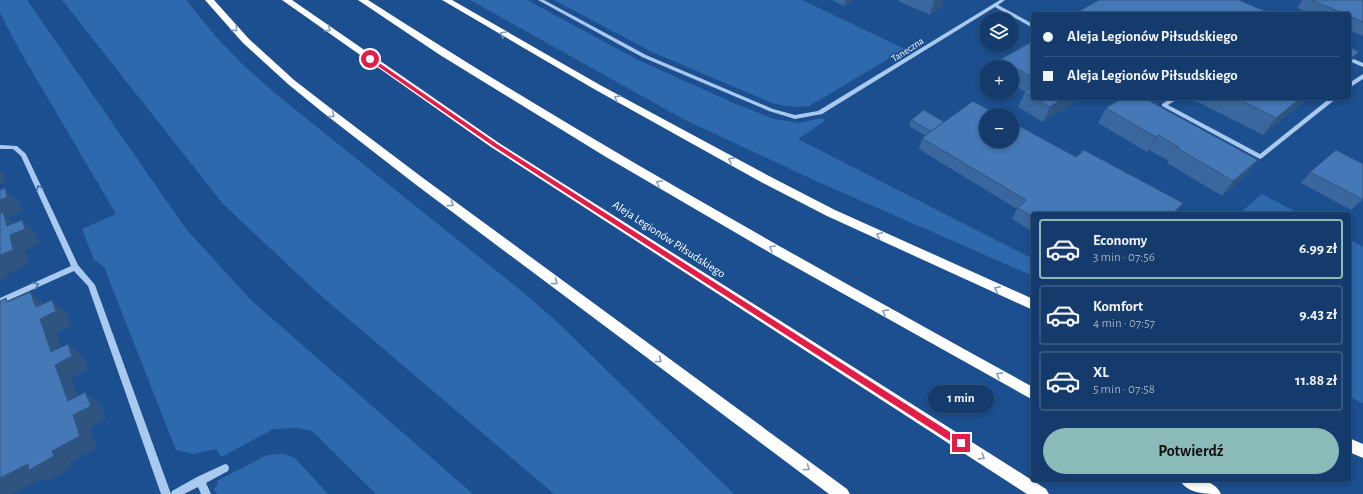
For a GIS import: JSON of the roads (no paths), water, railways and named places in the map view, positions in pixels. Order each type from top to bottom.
[{"type":"highway","points":[[209,0],[246,41],[325,109],[426,186],[842,494]]},
{"type":"highway","name":"Aleja Legionów Piłsudskiego","points":[[286,0],[495,145],[1041,494]]},
{"type":"highway","points":[[362,0],[510,95],[635,169],[839,286],[1031,393]]},
{"type":"highway","points":[[446,0],[590,84],[765,179],[838,216],[1031,304]]},
{"type":"highway","points":[[1351,446],[1363,451]]},
{"type":"highway","points":[[1192,482],[1213,494]]},
{"type":"street","name":"Taneczna","points":[[540,0],[644,56],[770,110],[795,117],[820,113],[1003,0]]},
{"type":"street","points":[[994,5],[1031,25]]},
{"type":"street","points":[[1351,60],[1363,66]]},
{"type":"street","points":[[1351,85],[1363,76]]},
{"type":"street","points":[[1172,100],[1164,105],[1260,157],[1331,100]]},
{"type":"street","points":[[0,147],[15,147],[24,155],[75,268],[91,285],[166,494]]},
{"type":"street","points":[[0,301],[75,268]]},
{"type":"street","points":[[175,494],[225,468]]},
{"type":"street","points":[[200,480],[206,494]]}]
